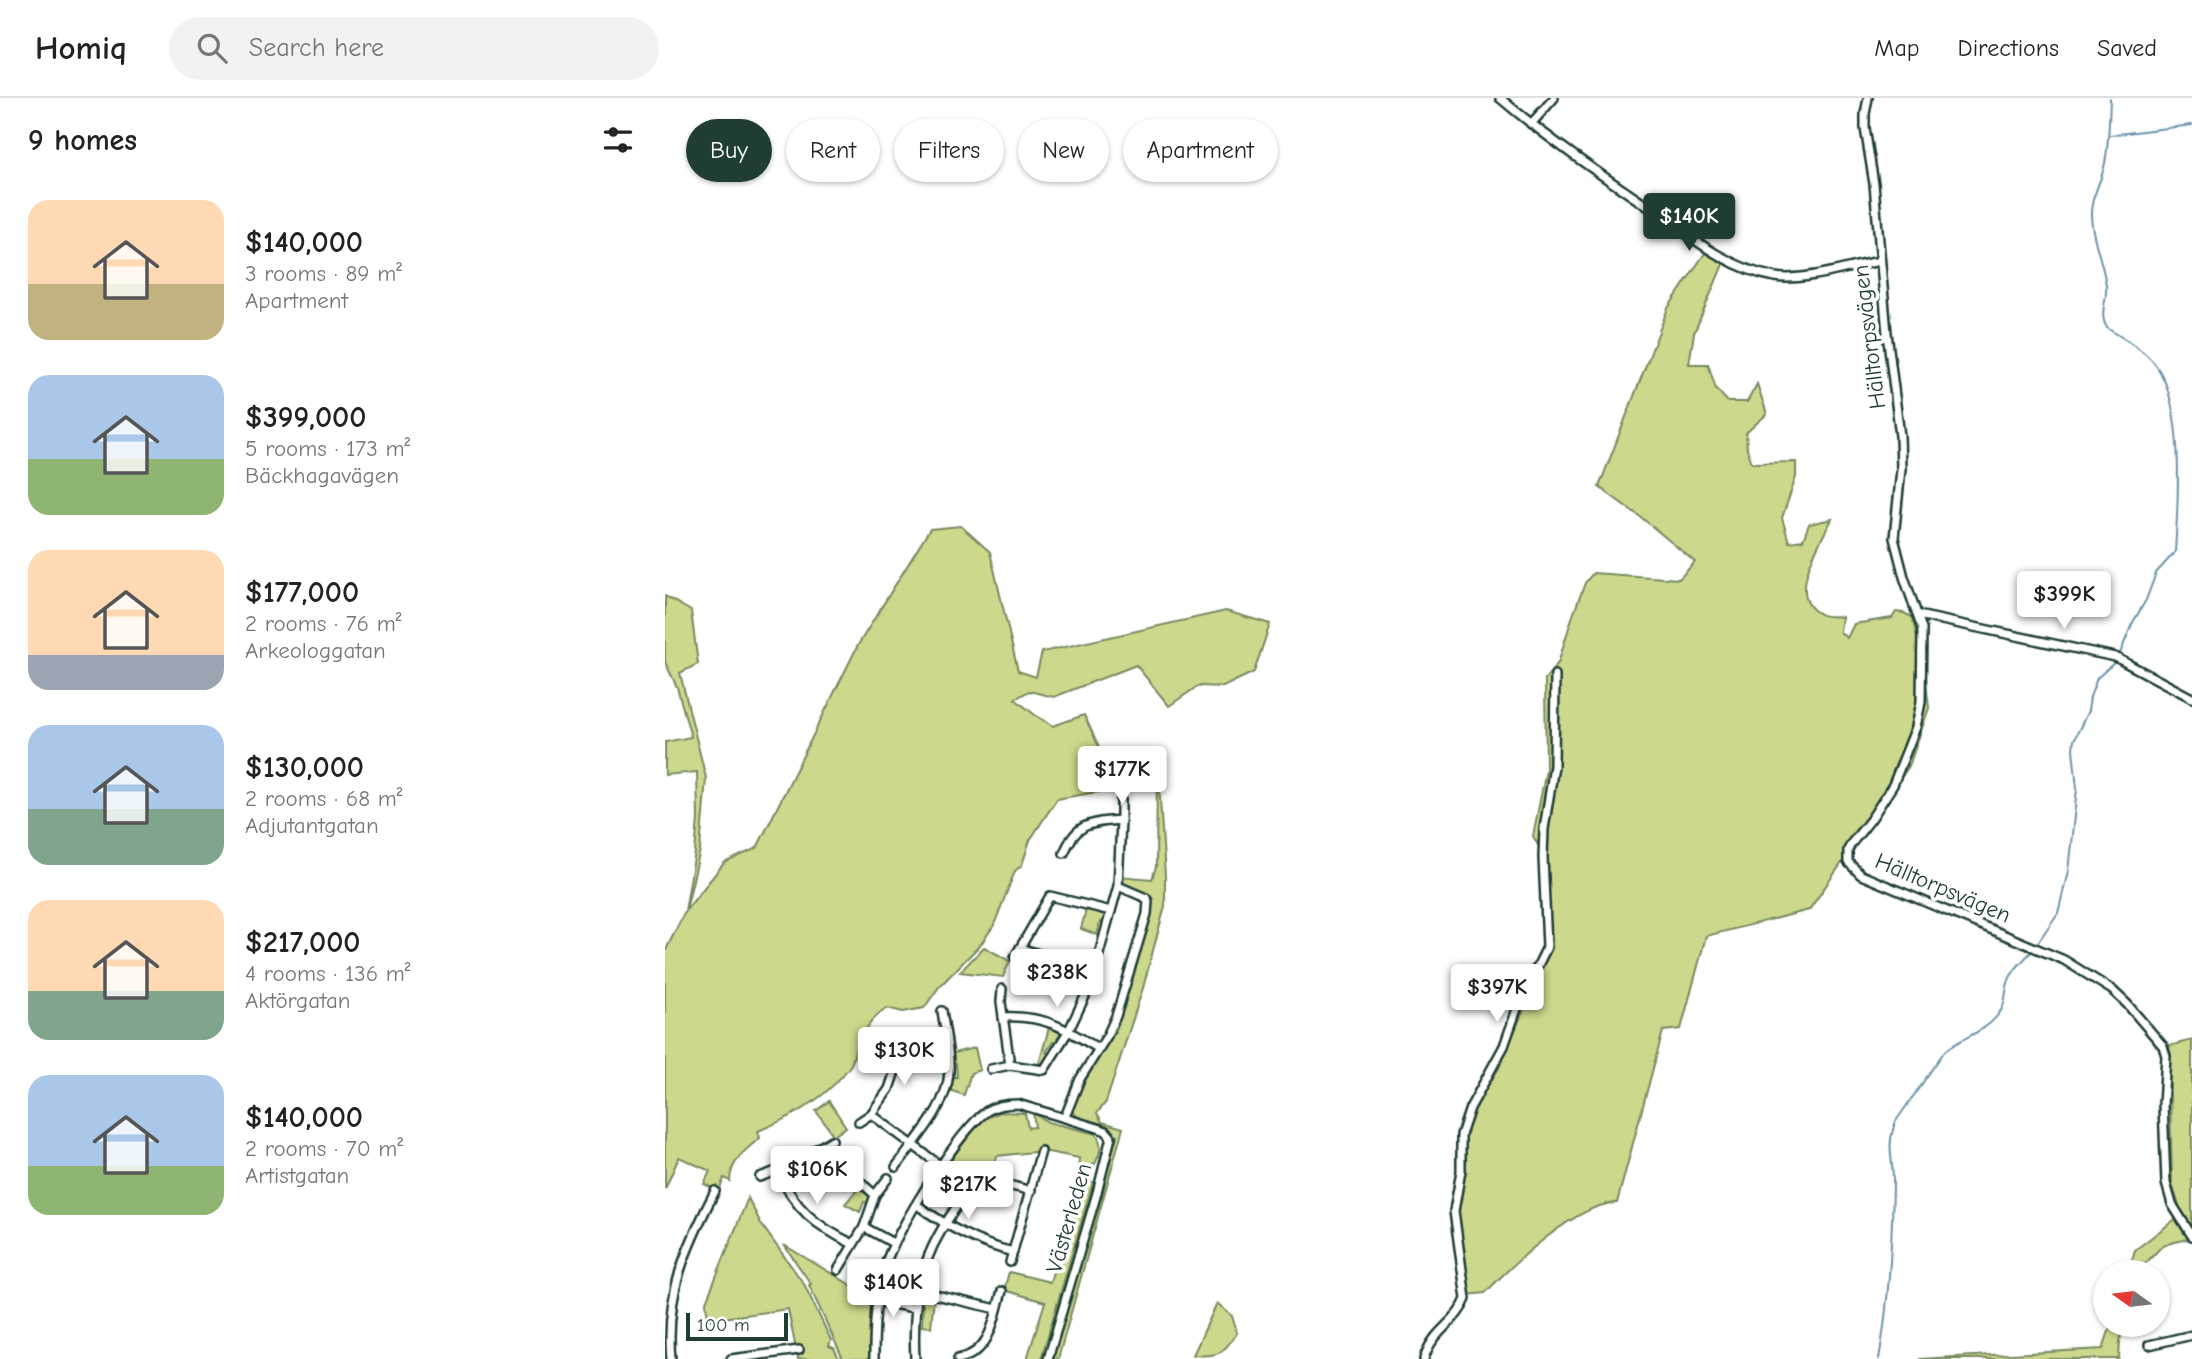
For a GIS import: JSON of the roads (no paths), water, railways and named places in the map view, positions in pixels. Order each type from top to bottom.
[{"type":"street","points":[[1500,98],[1531,124],[1708,248],[1745,267],[1783,278],[1880,261]]},
{"type":"street","points":[[1531,124],[1555,98]]},
{"type":"street","name":"Hälltorpsvägen","points":[[1868,98],[1865,128],[1874,184],[1880,261],[1901,436],[1901,469],[1894,538],[1904,578],[1918,615],[1923,652],[1920,716],[1893,785],[1851,844],[1848,862],[1861,875],[2064,960],[2112,990],[2136,1013],[2164,1046],[2166,1183],[2172,1204],[2192,1237]]},
{"type":"street","points":[[1918,615],[2101,653],[2130,664],[2192,698]]},
{"type":"street","points":[[1425,1359],[1433,1338],[1461,1310],[1466,1299],[1454,1211],[1461,1171],[1460,1141],[1465,1122],[1504,1046],[1518,1006],[1547,947],[1543,858],[1544,829],[1555,756],[1555,675]]},
{"type":"street","points":[[991,1069],[1010,1065],[1044,1070],[1082,1006],[1118,887],[1121,798]]},
{"type":"street","points":[[1064,853],[1072,836],[1081,828],[1090,823],[1121,820]]},
{"type":"street","points":[[874,1359],[877,1301],[882,1274],[893,1243],[941,1166],[977,1119],[992,1108],[1008,1104],[1018,1104],[1065,1117],[1080,1079],[1120,1007],[1149,907],[1143,895],[1118,887]]},
{"type":"street","points":[[1015,957],[1050,896],[1111,911]]},
{"type":"street","points":[[1020,948],[1094,972]]},
{"type":"street","points":[[1002,989],[1010,1065]]},
{"type":"street","points":[[896,1167],[936,1112],[946,1091],[949,1074],[942,1011]]},
{"type":"street","points":[[1003,1017],[1038,1018],[1069,1030],[1099,1049]]},
{"type":"street","points":[[859,1122],[871,1114],[888,1089],[900,1056],[907,1052],[947,1046]]},
{"type":"street","points":[[871,1114],[941,1166]]},
{"type":"street","name":"Västerleden","points":[[1048,1359],[1111,1137],[1106,1131],[1065,1117]]},
{"type":"street","points":[[760,1177],[832,1140]]},
{"type":"street","points":[[821,1147],[876,1195]]},
{"type":"street","points":[[1010,1262],[1041,1151]]},
{"type":"street","points":[[778,1170],[790,1196],[808,1216],[853,1244]]},
{"type":"street","points":[[838,1270],[863,1227],[876,1195],[888,1178]]},
{"type":"street","points":[[915,1359],[914,1308],[927,1257],[944,1224],[962,1199],[977,1186],[999,1184],[1031,1191]]},
{"type":"street","points":[[671,1359],[669,1313],[674,1285],[685,1253],[715,1191]]},
{"type":"street","points":[[916,1205],[971,1239],[1013,1252]]},
{"type":"street","points":[[863,1227],[893,1243]]},
{"type":"street","points":[[918,1291],[997,1309]]},
{"type":"street","points":[[958,1359],[972,1355],[983,1346],[1002,1291]]},
{"type":"street","points":[[877,1301],[914,1308]]},
{"type":"street","points":[[2149,1345],[2192,1335]]},
{"type":"street","points":[[731,1359],[799,1350]]},
{"type":"waterway","points":[[2110,98],[2105,163],[2091,209],[2093,234],[2106,285],[2104,323],[2107,328],[2141,350],[2157,367],[2172,406],[2178,457],[2175,552],[2156,573],[2119,656]]},
{"type":"waterway","points":[[2110,135],[2192,125]]},
{"type":"waterway","points":[[2036,945],[2058,913],[2068,871],[2077,789],[2074,740],[2088,711],[2097,678],[2115,662]]},
{"type":"waterway","points":[[1879,1359],[1892,1228],[1893,1175],[1890,1146],[1896,1121],[1944,1052],[1985,1027],[1997,1016],[2011,976],[2032,951]]}]
